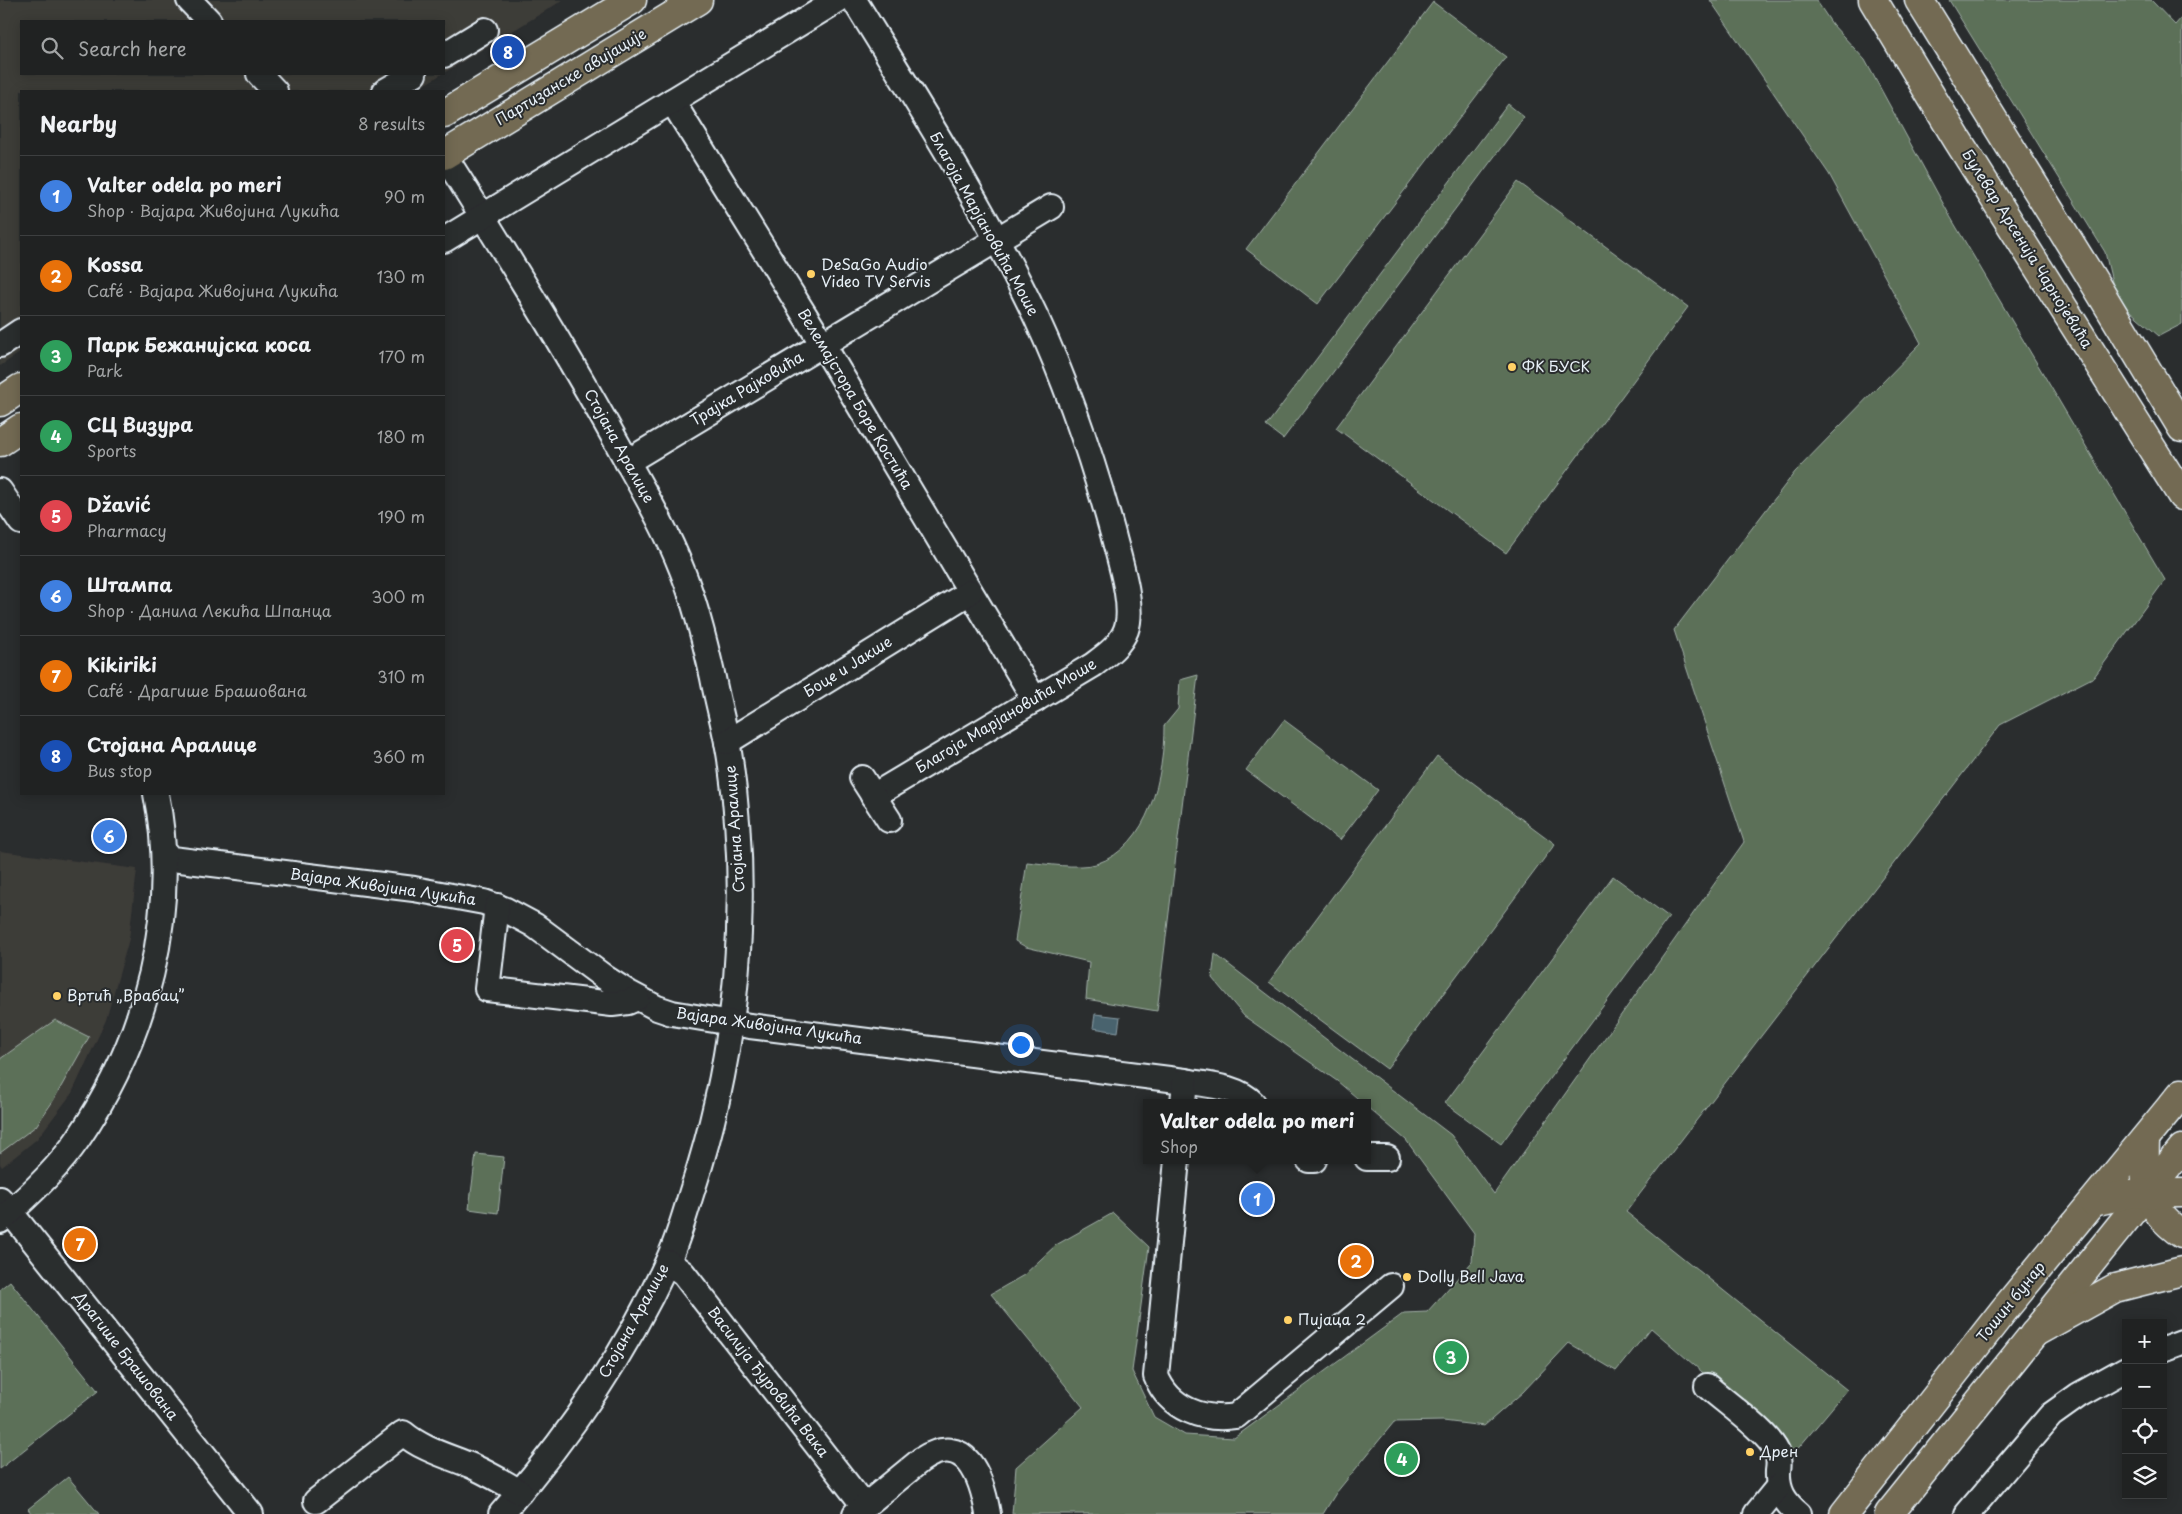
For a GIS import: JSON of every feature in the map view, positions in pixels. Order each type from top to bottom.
[{"type":"main road","points":[[445,113],[632,0]]},
{"type":"main road","name":"Партизанске авијације","points":[[445,154],[698,0]]},
{"type":"main road","name":"Булевар Арсенија Чарнојевића","points":[[1873,0],[2182,496]]},
{"type":"main road","points":[[1919,0],[2088,272],[2182,428]]},
{"type":"main road","points":[[0,402],[20,389]]},
{"type":"main road","points":[[0,442],[20,429]]},
{"type":"main road","name":"Тошин бунар","points":[[1844,1514],[2004,1310],[2182,1094]]},
{"type":"main road","points":[[2145,1139],[2144,1167],[2148,1192],[2153,1206],[2161,1217],[2182,1234]]},
{"type":"main road","points":[[1889,1514],[2182,1149]]},
{"type":"main road","points":[[2093,1202],[2113,1196],[2148,1192],[2182,1193]]},
{"type":"main road","points":[[2034,1334],[2115,1288],[2182,1271]]},
{"type":"street","points":[[189,0],[208,20]]},
{"type":"street","points":[[445,239],[838,0]]},
{"type":"street","name":"Благоја Марјановића Моше","points":[[854,0],[952,159],[996,239],[1036,318],[1068,395],[1104,505],[1120,563],[1129,612],[1126,629],[1122,638],[1106,656],[1035,700],[868,787],[889,820]]},
{"type":"street","points":[[445,54],[485,30]]},
{"type":"street","points":[[260,75],[274,90]]},
{"type":"street","points":[[387,90],[412,75]]},
{"type":"street","name":"Велемајстора Боре Костића","points":[[672,101],[822,343],[1035,700]]},
{"type":"street","name":"Стојана Аралице","points":[[445,157],[564,349],[652,506],[683,572],[706,645],[727,742],[736,808],[739,948],[723,1077],[710,1135],[668,1262],[648,1303],[598,1388],[566,1435],[501,1514]]},
{"type":"street","name":"Трајка Рајковића","points":[[627,462],[1051,207]]},
{"type":"street","points":[[0,345],[20,332]]},
{"type":"street","points":[[0,491],[14,517]]},
{"type":"street","name":"Боце и Јакше","points":[[727,742],[970,592]]},
{"type":"street","points":[[4,1211],[47,1177],[77,1140],[124,1056],[146,994],[159,934],[164,858],[161,820],[156,795]]},
{"type":"street","name":"Вајара Живојина Лукића","points":[[164,858],[414,889],[470,898],[497,906],[534,925],[604,977],[637,998],[672,1013],[1184,1092],[1216,1086],[1239,1094],[1247,1099]]},
{"type":"street","points":[[497,906],[487,988],[612,1004],[628,1002],[637,998]]},
{"type":"street","points":[[1177,1164],[1156,1376],[1160,1386],[1180,1406],[1194,1414],[1222,1418],[1236,1416],[1391,1286]]},
{"type":"street","name":"Драгише Брашована","points":[[4,1211],[251,1514]]},
{"type":"street","name":"Василија Ђуровића Вака","points":[[668,1262],[683,1273],[860,1510]]},
{"type":"street","points":[[2167,1348],[2182,1342]]},
{"type":"street","points":[[1967,1514],[2050,1415],[2079,1395],[2122,1371]]},
{"type":"street","points":[[1707,1386],[1767,1438],[1777,1452],[1779,1462],[1778,1487],[1782,1496],[1799,1514]]},
{"type":"street","points":[[316,1501],[403,1433],[418,1445],[472,1466],[520,1492]]},
{"type":"street","points":[[860,1510],[921,1460],[928,1456],[951,1450],[963,1456],[977,1472],[984,1492],[988,1514]]},
{"type":"street","points":[[1756,1514],[1778,1487]]},
{"type":"shaded area","points":[[0,0],[563,0],[445,72],[445,20],[20,20],[20,75],[440,75],[416,90],[20,90],[20,353],[0,366]]},
{"type":"shaded area","name":"Вртић „Врабац”","points":[[0,851],[137,869],[129,939],[106,1020],[72,1093],[37,1139],[2,1167],[0,1164]]},
{"type":"green space","points":[[1710,0],[1816,0],[1832,24],[1865,60],[1951,218],[2165,580],[2094,677],[2000,725],[1626,1212],[1847,1390],[1795,1452],[1651,1328],[1616,1371],[1569,1343],[1523,1392],[1484,1426],[1443,1421],[1394,1422],[1336,1493],[1323,1514],[1012,1514],[1016,1467],[1083,1407],[991,1294],[1024,1275],[1056,1245],[1113,1213],[1149,1247],[1132,1371],[1154,1417],[1185,1435],[1234,1438],[1404,1313],[1427,1312],[1472,1262],[1474,1233],[1406,1140],[1371,1110],[1371,1099],[1358,1099],[1337,1081],[1244,1016],[1212,978],[1215,954],[1451,1135],[1494,1194],[1744,842],[1674,630],[1795,472],[1921,343],[1829,174]]},
{"type":"green space","points":[[1949,0],[2151,0],[2175,25],[2182,17],[2182,324],[2159,336],[2116,299],[2105,252]]},
{"type":"green space","points":[[1433,2],[1506,57],[1318,304],[1246,249]]},
{"type":"green space","points":[[1508,104],[1524,117],[1283,439],[1266,426]]},
{"type":"green space","name":"ФК БУСК","points":[[1518,182],[1688,307],[1506,553],[1336,428]]},
{"type":"green space","points":[[1198,675],[1157,1011],[1086,999],[1089,962],[1026,947],[1015,941],[1027,862],[1071,866],[1096,864],[1114,855],[1129,842],[1141,825],[1150,807],[1157,786],[1161,766],[1164,726],[1178,709],[1180,680]]},
{"type":"green space","points":[[1284,720],[1378,790],[1340,840],[1246,770]]},
{"type":"green space","points":[[1437,756],[1555,844],[1387,1069],[1269,982]]},
{"type":"green space","points":[[1613,876],[1669,917],[1501,1144],[1445,1103]]},
{"type":"green space","points":[[55,1020],[89,1037],[53,1101],[36,1126],[0,1153],[0,1059]]},
{"type":"green space","points":[[476,1154],[504,1157],[498,1213],[469,1209]]},
{"type":"green space","points":[[10,1281],[98,1391],[0,1469],[0,1289]]},
{"type":"green space","points":[[68,1477],[99,1514],[32,1514],[28,1509]]},
{"type":"water","points":[[1095,1014],[1120,1017],[1118,1032],[1093,1028]]},
{"type":"place","name":"Стојана Аралице","points":[[508,52]]},
{"type":"place","name":"DeSaGo Audio Video TV Servis","points":[[811,274]]},
{"type":"place","name":"ФК БУСК","points":[[1512,367]]},
{"type":"place","name":"Штампа","points":[[109,836]]},
{"type":"place","name":"Džavić","points":[[457,945]]},
{"type":"place","name":"Вртић „Врабац”","points":[[57,996]]},
{"type":"place","name":"Valter odela po meri","points":[[1257,1199]]},
{"type":"place","name":"Kikiriki","points":[[80,1244]]},
{"type":"place","name":"Kossa","points":[[1356,1261]]},
{"type":"place","name":"Dolly Bell Java","points":[[1407,1277]]},
{"type":"place","name":"Пијаца 2","points":[[1288,1320]]},
{"type":"place","name":"Парк Бежанијска коса","points":[[1451,1357]]},
{"type":"place","name":"Дрен","points":[[1750,1452]]},
{"type":"place","name":"СЦ Визура","points":[[1402,1459]]}]
